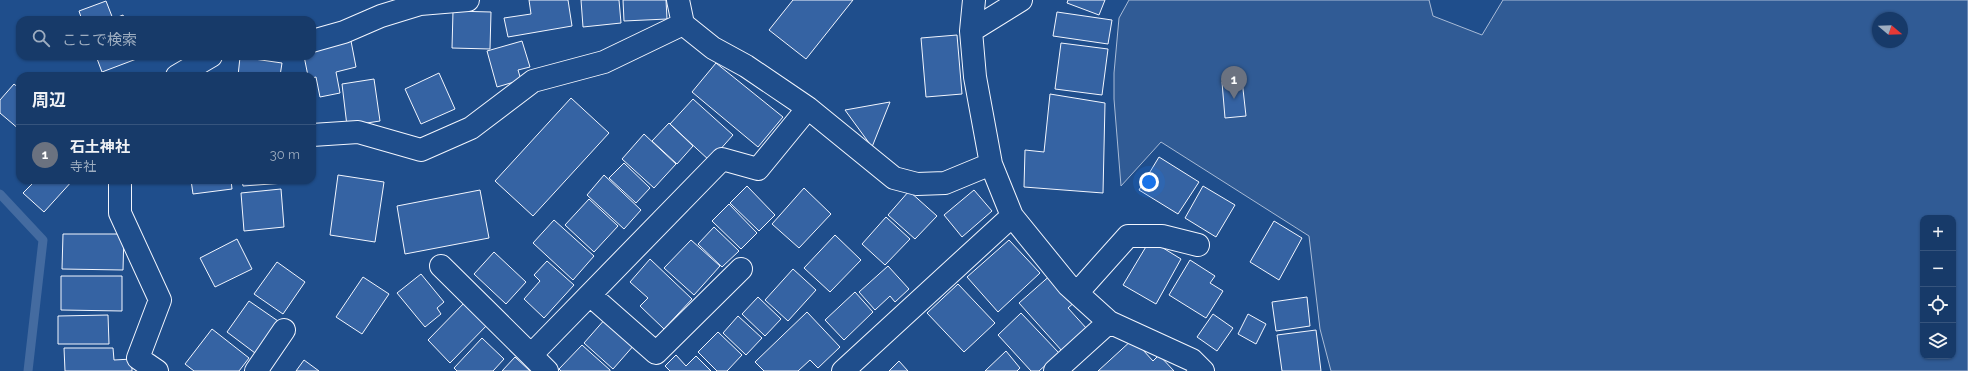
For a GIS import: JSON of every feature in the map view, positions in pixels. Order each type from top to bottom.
[{"type":"street","points":[[316,40],[344,32],[381,16],[420,4],[468,0]]},
{"type":"street","points":[[678,0],[683,24],[713,48],[746,66],[808,108],[894,178],[917,184],[945,183],[991,164]]},
{"type":"street","points":[[974,0],[971,31],[975,77],[991,164],[1012,216],[1068,285],[1109,322],[1192,360],[1203,371]]},
{"type":"street","points":[[971,31],[1021,0]]},
{"type":"street","points":[[316,135],[358,132],[421,150],[471,128],[533,81],[604,62],[683,24]]},
{"type":"street","points":[[185,72],[204,60]]},
{"type":"street","points":[[531,356],[722,159],[758,169],[808,108]]},
{"type":"street","points":[[120,184],[120,213],[160,300],[138,365],[157,371]]},
{"type":"street","points":[[843,371],[1012,216]]},
{"type":"street","points":[[1077,293],[1128,236],[1162,236],[1198,245]]},
{"type":"street","points":[[441,266],[547,371]]},
{"type":"street","points":[[590,295],[656,354],[741,269]]},
{"type":"street","points":[[1055,371],[1109,322]]},
{"type":"street","points":[[256,371],[284,330]]},
{"type":"shaded area","points":[[1129,0],[1429,0],[1433,16],[1482,35],[1503,0],[1968,0],[1968,371],[1331,371],[1320,329],[1309,236],[1161,142],[1121,186],[1114,99],[1114,73],[1119,18]]},
{"type":"building","points":[[529,0],[568,0],[572,26],[508,37],[504,18],[531,14]]},
{"type":"building","points":[[581,0],[619,0],[621,23],[583,27]]},
{"type":"building","points":[[623,0],[666,0],[667,19],[624,21]]},
{"type":"building","points":[[793,0],[853,0],[806,59],[769,30]]},
{"type":"building","points":[[1068,0],[1105,0],[1099,15],[1067,3]]},
{"type":"building","points":[[106,1],[112,16],[81,16],[79,11]]},
{"type":"building","points":[[453,11],[491,12],[490,49],[452,48]]},
{"type":"building","points":[[1057,12],[1112,20],[1108,44],[1053,36]]},
{"type":"building","points":[[957,35],[962,94],[926,97],[921,38]]},
{"type":"building","points":[[351,41],[356,67],[336,72],[340,93],[320,97],[316,72],[307,72],[305,60],[316,60],[316,48]]},
{"type":"building","points":[[522,41],[530,67],[518,70],[521,80],[497,87],[487,51]]},
{"type":"building","points":[[1061,43],[1108,49],[1102,95],[1055,89]]},
{"type":"building","points":[[98,60],[134,60],[102,72]]},
{"type":"building","points":[[240,60],[261,60],[282,63],[281,72],[238,72]]},
{"type":"building","points":[[716,63],[783,117],[758,147],[692,92]]},
{"type":"building","points":[[439,73],[455,109],[421,124],[405,89]]},
{"type":"building","points":[[374,79],[380,121],[347,126],[342,84]]},
{"type":"building","points":[[1242,80],[1246,116],[1225,118],[1222,82]]},
{"type":"building","points":[[14,84],[16,86],[16,127],[0,113],[0,100]]},
{"type":"building","points":[[1050,94],[1105,103],[1103,193],[1024,187],[1025,150],[1044,152]]},
{"type":"building","points":[[571,98],[609,133],[533,216],[495,181]]},
{"type":"building","points":[[693,99],[733,135],[710,161],[670,124]]},
{"type":"building","points":[[890,102],[872,147],[845,110]]},
{"type":"building","points":[[669,123],[693,146],[677,164],[652,141]]},
{"type":"building","points":[[644,134],[676,164],[654,188],[622,159]]},
{"type":"building","points":[[1159,157],[1199,182],[1178,214],[1139,190]]},
{"type":"building","points":[[624,163],[650,188],[636,203],[609,178]]},
{"type":"building","points":[[338,175],[384,182],[375,242],[330,235]]},
{"type":"building","points":[[604,175],[641,210],[624,229],[587,195]]},
{"type":"building","points":[[32,184],[69,184],[44,212],[23,193]]},
{"type":"building","points":[[192,184],[231,184],[232,189],[193,194]]},
{"type":"building","points":[[243,184],[271,184],[243,186]]},
{"type":"building","points":[[747,186],[775,215],[759,231],[730,203]]},
{"type":"building","points":[[1203,186],[1235,205],[1216,237],[1185,218]]},
{"type":"building","points":[[804,188],[831,214],[799,248],[772,224]]},
{"type":"building","points":[[281,189],[284,227],[244,231],[241,193]]},
{"type":"building","points":[[480,190],[489,238],[405,254],[397,206]]},
{"type":"building","points":[[974,190],[992,211],[962,237],[944,215]]},
{"type":"building","points":[[909,191],[937,216],[915,239],[888,215]]},
{"type":"building","points":[[589,199],[618,226],[594,252],[565,225]]},
{"type":"building","points":[[729,204],[757,233],[741,249],[712,221]]},
{"type":"building","points":[[886,217],[910,239],[885,265],[862,244]]},
{"type":"building","points":[[554,220],[594,256],[573,280],[533,243]]},
{"type":"building","points":[[1274,221],[1302,238],[1279,280],[1250,262]]},
{"type":"building","points":[[714,227],[739,251],[722,267],[698,244]]},
{"type":"building","points":[[63,234],[124,234],[123,270],[62,269]]},
{"type":"building","points":[[835,235],[861,260],[830,292],[804,268]]},
{"type":"building","points":[[237,239],[252,269],[215,287],[200,258]]},
{"type":"building","points":[[691,240],[720,266],[694,295],[664,268]]},
{"type":"building","points":[[1009,240],[1040,273],[998,312],[967,277]]},
{"type":"building","points":[[1150,240],[1181,259],[1156,304],[1123,285]]},
{"type":"building","points":[[494,252],[526,282],[506,304],[474,274]]},
{"type":"building","points":[[650,259],[692,299],[664,329],[640,306],[648,298],[630,282]]},
{"type":"building","points":[[1190,260],[1215,276],[1210,283],[1223,291],[1206,318],[1169,295]]},
{"type":"building","points":[[547,261],[574,285],[544,318],[524,299],[540,281],[534,275]]},
{"type":"building","points":[[277,262],[305,282],[283,314],[254,294]]},
{"type":"building","points":[[888,266],[909,289],[895,302],[890,296],[875,310],[859,292]]},
{"type":"building","points":[[793,269],[816,290],[788,321],[765,300]]},
{"type":"building","points":[[1053,273],[1077,300],[1068,308],[1087,329],[1062,351],[1019,303]]},
{"type":"building","points":[[421,274],[444,302],[437,308],[441,314],[425,327],[397,293]]},
{"type":"building","points":[[61,276],[122,276],[122,311],[61,310]]},
{"type":"building","points":[[363,277],[389,294],[362,334],[336,317]]},
{"type":"building","points":[[958,284],[995,323],[964,352],[927,313]]},
{"type":"building","points":[[855,292],[873,312],[844,340],[825,320]]},
{"type":"building","points":[[758,297],[781,319],[765,336],[742,314]]},
{"type":"building","points":[[1307,297],[1310,326],[1276,331],[1272,302]]},
{"type":"building","points":[[467,300],[490,322],[450,363],[428,340]]},
{"type":"building","points":[[249,301],[278,321],[255,353],[227,332]]},
{"type":"building","points":[[807,312],[840,347],[818,368],[810,360],[798,371],[764,371],[755,362]]},
{"type":"building","points":[[1021,313],[1059,353],[1039,371],[1031,371],[998,335]]},
{"type":"building","points":[[1213,314],[1233,328],[1217,351],[1197,337]]},
{"type":"building","points":[[1248,314],[1266,324],[1256,344],[1238,334]]},
{"type":"building","points":[[108,315],[109,344],[58,344],[58,316]]},
{"type":"building","points":[[738,316],[762,338],[746,355],[723,333]]},
{"type":"building","points":[[606,318],[635,344],[613,369],[584,343]]},
{"type":"building","points":[[212,329],[249,358],[239,371],[194,371],[185,364]]},
{"type":"building","points":[[1316,330],[1321,371],[1282,371],[1277,335]]},
{"type":"building","points":[[718,332],[742,355],[727,371],[717,371],[698,352]]},
{"type":"building","points":[[482,338],[504,359],[493,371],[457,371],[454,368]]},
{"type":"building","points":[[1133,339],[1153,361],[1159,355],[1174,371],[1098,371]]},
{"type":"building","points":[[582,345],[610,371],[561,371],[559,369]]},
{"type":"building","points":[[64,348],[113,348],[114,360],[132,359],[132,371],[65,371]]},
{"type":"building","points":[[1006,351],[1020,368],[1017,371],[985,371]]},
{"type":"building","points":[[676,355],[686,366],[696,356],[711,371],[670,371],[665,366]]},
{"type":"building","points":[[515,357],[530,371],[502,371]]},
{"type":"building","points":[[304,360],[319,371],[296,371]]},
{"type":"building","points":[[899,361],[908,371],[889,371]]},
{"type":"waterway","points":[[0,194],[43,240],[28,371]]},
{"type":"place","name":"石土神社","points":[[1234,99]]}]
